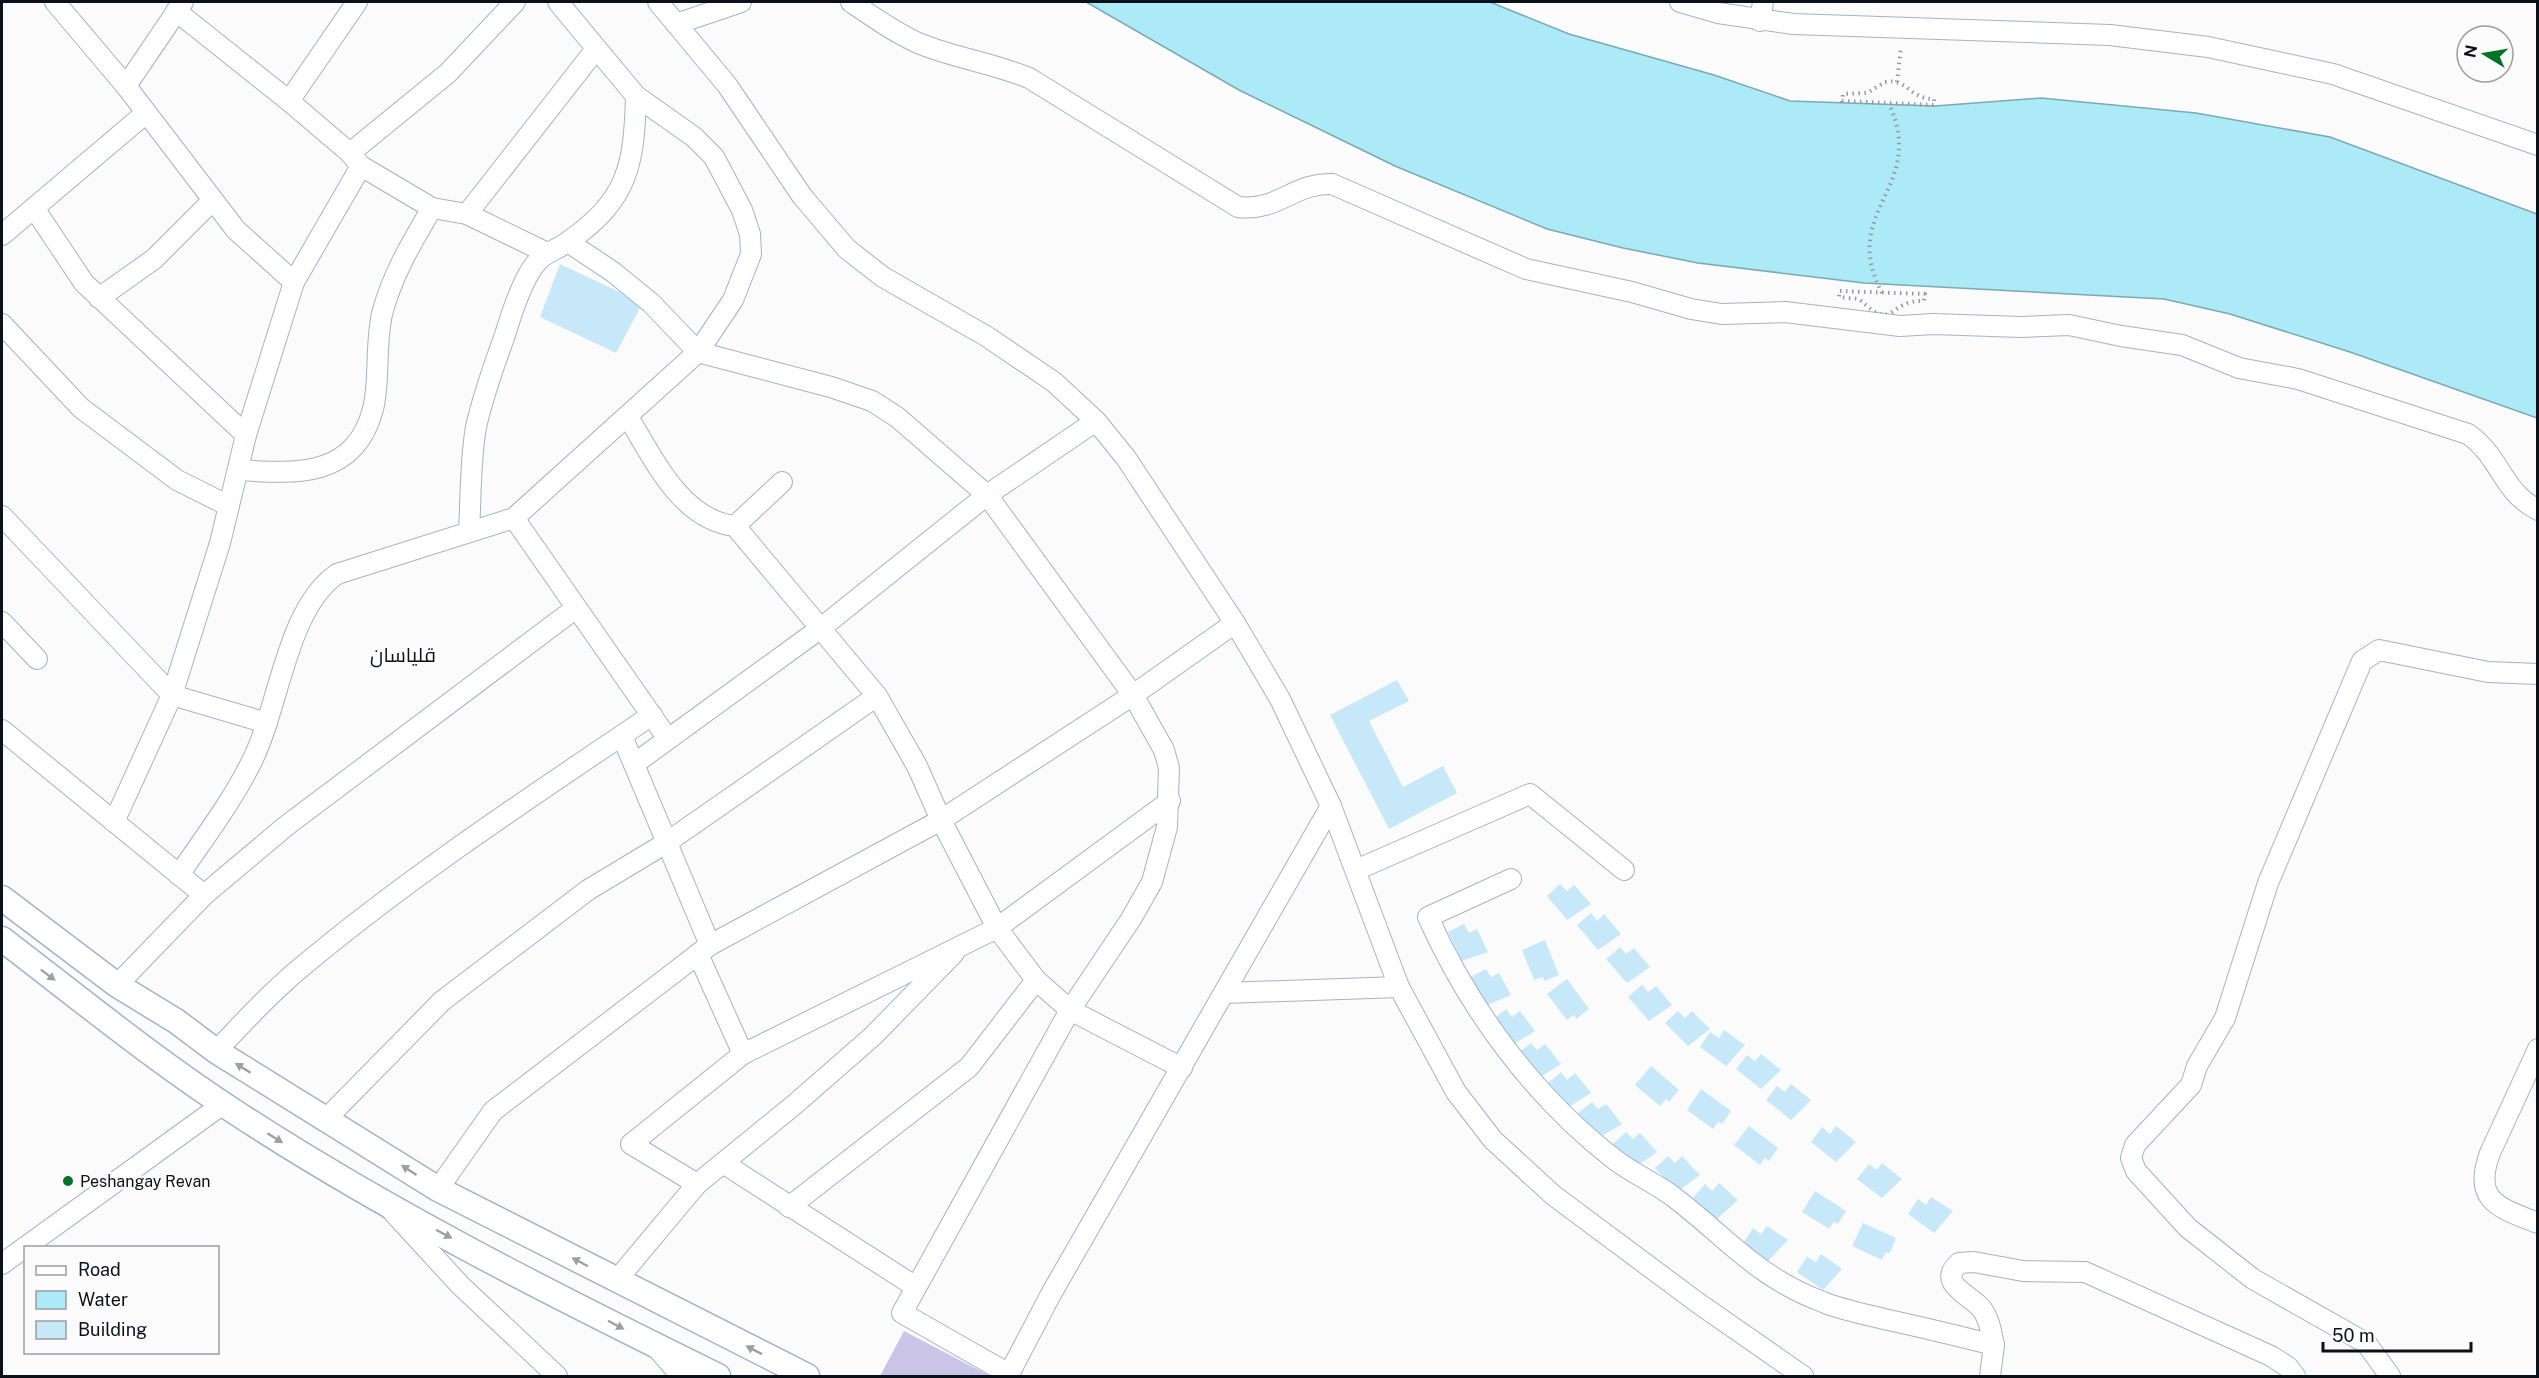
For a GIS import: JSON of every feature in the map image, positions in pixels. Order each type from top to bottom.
[{"type":"main road","points":[[2,898],[117,985],[176,1021],[216,1051],[438,1189],[807,1377]]},
{"type":"main road","points":[[2,939],[223,1104],[305,1157],[384,1203],[718,1377]]},
{"type":"street","points":[[55,2],[126,86],[236,230],[294,282]]},
{"type":"street","points":[[289,101],[357,2]]},
{"type":"street","points":[[114,822],[172,695],[220,543],[246,435],[294,282],[355,159],[448,73],[515,2]]},
{"type":"street","points":[[179,875],[236,791],[252,762],[300,622],[324,582],[337,574],[514,518],[698,352],[733,300],[751,254],[750,234],[729,180],[714,157],[694,136],[636,96],[558,2]]},
{"type":"street","points":[[658,2],[727,85],[802,196],[847,249],[883,277],[1038,370],[1068,393],[1096,421],[1149,490],[1280,699],[1331,806],[1398,987],[1456,1092],[1508,1155],[1553,1195],[1698,1303],[1803,1377]]},
{"type":"street","points":[[676,24],[741,2]]},
{"type":"street","points":[[851,2],[893,30],[919,43],[1002,67],[1029,78],[1238,207],[1266,206],[1310,186],[1332,184],[1526,269],[1632,292],[1706,312],[1739,314],[1785,312],[1900,326],[1933,324],[2021,327],[2069,325],[2182,345],[2239,368],[2298,379],[2468,434],[2482,444],[2494,458],[2509,486],[2538,510]]},
{"type":"street","points":[[1680,2],[1760,21],[2110,35],[2208,47],[2333,74],[2538,145]]},
{"type":"street","points":[[1760,21],[1762,2]]},
{"type":"street","points":[[126,86],[180,6],[355,159],[432,208],[467,214],[545,252]]},
{"type":"street","points":[[467,214],[596,49]]},
{"type":"street","points":[[470,532],[471,468],[477,427],[510,318],[528,275],[545,252],[568,242],[607,206],[621,189],[630,169],[635,132],[636,96]]},
{"type":"street","points":[[2,235],[146,113]]},
{"type":"street","points":[[99,298],[154,259],[213,200]]},
{"type":"street","points":[[34,208],[84,283],[246,435]]},
{"type":"street","points":[[239,470],[304,472],[334,462],[352,449],[364,432],[373,409],[378,344],[390,288],[401,261],[432,208]]},
{"type":"street","points":[[568,242],[613,272],[651,303],[698,352],[831,387],[873,401],[897,417],[987,495],[1133,695],[1164,750],[1170,775],[1170,801],[1164,844],[1152,882],[1131,919],[1070,1010],[902,1313],[1009,1375],[1051,1294],[1331,806]]},
{"type":"street","points":[[2,324],[81,408],[177,480],[229,506]]},
{"type":"street","points":[[628,417],[666,479],[710,521],[735,526],[877,696],[917,766],[940,820],[997,928],[1036,980],[1070,1010],[1182,1068]]},
{"type":"street","points":[[634,764],[821,628],[987,495],[1096,421]]},
{"type":"street","points":[[735,526],[782,482]]},
{"type":"street","points":[[2,516],[172,695],[267,723]]},
{"type":"street","points":[[514,518],[668,739]]},
{"type":"street","points":[[117,985],[204,895],[286,826],[576,608]]},
{"type":"street","points":[[2,622],[37,659]]},
{"type":"street","points":[[438,1189],[493,1111],[704,950],[940,820],[1133,695],[1234,623]]},
{"type":"street","points":[[2390,1377],[2366,1343],[2253,1280],[2188,1228],[2136,1171],[2131,1158],[2135,1145],[2192,1085],[2202,1057],[2225,1018],[2237,987],[2268,883],[2362,661],[2379,650],[2488,672],[2538,674]]},
{"type":"street","points":[[327,1118],[442,1001],[588,890],[666,843],[877,696]]},
{"type":"street","points":[[216,1051],[302,966],[347,930],[485,830],[652,715]]},
{"type":"street","points":[[2,730],[204,895]]},
{"type":"street","points":[[622,735],[666,843],[742,1054]]},
{"type":"street","points":[[1356,870],[1530,794],[1624,870]]},
{"type":"street","points":[[697,1184],[631,1144],[742,1054],[997,928],[1170,801]]},
{"type":"street","points":[[1511,879],[1428,917],[1456,976],[1480,1015],[1526,1071],[1577,1127],[1629,1170],[1674,1197],[1744,1258],[1793,1288],[1838,1308],[1994,1345]]},
{"type":"street","points":[[616,1281],[697,1184],[794,1105],[873,1036],[965,943]]},
{"type":"street","points":[[789,1208],[969,1067],[1036,980]]},
{"type":"street","points":[[1224,993],[1398,987]]},
{"type":"street","points":[[2538,1049],[2490,1153],[2483,1183],[2487,1195],[2494,1203],[2538,1224]]},
{"type":"street","points":[[27,1246],[223,1104]]},
{"type":"street","points":[[723,1163],[789,1208],[916,1287]]},
{"type":"street","points":[[384,1203],[459,1285],[557,1377]]},
{"type":"street","points":[[2,1264],[24,1248]]},
{"type":"street","points":[[1990,1377],[1994,1345],[1989,1320],[1980,1307],[1955,1287],[1951,1273],[1959,1263],[1974,1262],[2023,1271],[2085,1272],[2271,1356],[2288,1367],[2295,1377]]},
{"type":"street","points":[[654,1345],[681,1377]]},
{"type":"path","points":[[1897,82],[1903,27]]},
{"type":"path","points":[[1885,82],[1897,82],[1917,97],[1934,99],[1934,105],[1842,101],[1843,94],[1862,94],[1885,82]]},
{"type":"path","points":[[1882,293],[1870,264],[1869,245],[1873,219],[1894,181],[1900,157],[1897,127],[1888,104]]},
{"type":"path","points":[[1840,291],[1882,293],[1925,294],[1924,301],[1908,300],[1886,315],[1874,313],[1859,299],[1839,297],[1840,291]]},
{"type":"shaded area","points":[[904,1331],[988,1375],[880,1376]]},
{"type":"water","points":[[1086,2],[1490,2],[1569,34],[1714,75],[1790,101],[1935,106],[2041,98],[2196,113],[2330,137],[2537,214],[2537,418],[2350,352],[2230,314],[2164,299],[1864,283],[1698,263],[1623,248],[1547,229],[1395,166],[1239,90]]},
{"type":"building","points":[[560,264],[630,297],[640,308],[616,353],[540,317]]},
{"type":"building","points":[[1397,680],[1409,701],[1369,721],[1403,787],[1443,766],[1457,793],[1389,829],[1330,715]]},
{"type":"building","points":[[1560,884],[1567,891],[1574,885],[1591,904],[1567,920],[1547,896]]},
{"type":"building","points":[[1591,913],[1597,921],[1604,914],[1621,934],[1598,950],[1577,925]]},
{"type":"building","points":[[1464,924],[1469,933],[1477,929],[1488,952],[1462,961],[1448,932]]},
{"type":"building","points":[[1545,940],[1559,975],[1544,981],[1543,977],[1534,980],[1522,950]]},
{"type":"building","points":[[1620,947],[1626,954],[1634,948],[1650,967],[1627,983],[1606,959]]},
{"type":"building","points":[[1486,969],[1491,977],[1499,973],[1511,995],[1485,1006],[1470,977]]},
{"type":"building","points":[[1567,979],[1589,1009],[1576,1019],[1574,1015],[1567,1020],[1547,994]]},
{"type":"building","points":[[1642,985],[1648,992],[1656,986],[1672,1005],[1649,1021],[1628,997]]},
{"type":"building","points":[[1506,1009],[1512,1017],[1520,1011],[1535,1031],[1511,1046],[1491,1021]]},
{"type":"building","points":[[1678,1011],[1685,1018],[1692,1011],[1710,1029],[1688,1046],[1665,1023]]},
{"type":"building","points":[[1724,1030],[1745,1045],[1726,1066],[1700,1047],[1710,1032],[1719,1038]]},
{"type":"building","points":[[1531,1043],[1537,1050],[1545,1044],[1561,1064],[1537,1079],[1517,1054]]},
{"type":"building","points":[[1761,1054],[1781,1070],[1761,1089],[1736,1069],[1747,1055],[1755,1061]]},
{"type":"building","points":[[1651,1066],[1679,1090],[1669,1102],[1666,1099],[1660,1106],[1635,1085]]},
{"type":"building","points":[[1561,1072],[1567,1080],[1575,1073],[1591,1093],[1567,1108],[1547,1084]]},
{"type":"building","points":[[1791,1084],[1811,1100],[1791,1120],[1766,1100],[1777,1086],[1785,1092]]},
{"type":"building","points":[[1701,1089],[1731,1111],[1722,1124],[1718,1122],[1713,1129],[1687,1110]]},
{"type":"building","points":[[1592,1102],[1598,1109],[1606,1104],[1622,1124],[1598,1138],[1578,1113]]},
{"type":"building","points":[[1749,1126],[1778,1148],[1769,1161],[1765,1158],[1760,1165],[1734,1145]]},
{"type":"building","points":[[1836,1126],[1856,1142],[1836,1162],[1811,1142],[1822,1127],[1830,1134]]},
{"type":"building","points":[[1626,1132],[1633,1139],[1640,1133],[1657,1152],[1634,1168],[1613,1144]]},
{"type":"building","points":[[1668,1156],[1675,1163],[1682,1156],[1700,1175],[1677,1192],[1655,1168]]},
{"type":"building","points":[[1882,1163],[1902,1179],[1882,1198],[1857,1179],[1869,1164],[1877,1170]]},
{"type":"building","points":[[1719,1183],[1738,1200],[1717,1219],[1693,1198],[1705,1184],[1712,1191]]},
{"type":"building","points":[[1815,1191],[1846,1211],[1838,1224],[1834,1222],[1829,1229],[1802,1212]]},
{"type":"building","points":[[1931,1197],[1953,1211],[1934,1233],[1908,1214],[1918,1199],[1926,1205]]},
{"type":"building","points":[[1863,1223],[1896,1238],[1890,1253],[1886,1252],[1882,1260],[1852,1246]]},
{"type":"building","points":[[1767,1226],[1788,1240],[1768,1261],[1743,1243],[1753,1228],[1761,1234]]},
{"type":"building","points":[[1821,1254],[1842,1269],[1823,1290],[1797,1272],[1807,1257],[1816,1262]]},
{"type":"place","name":"Peshangay Revan","points":[[68,1181]]},
{"type":"district","name":"قلياسان","points":[[403,655]]}]
